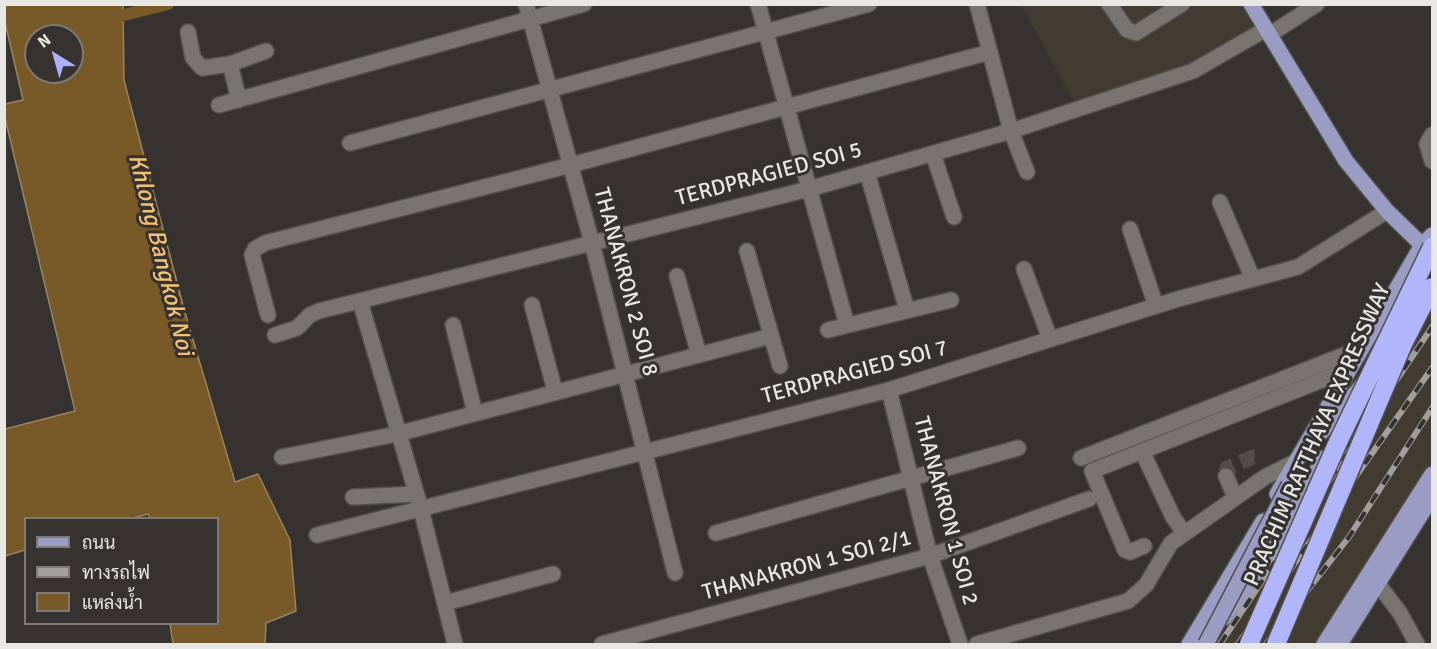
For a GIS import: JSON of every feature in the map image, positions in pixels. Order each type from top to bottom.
[{"type":"highway","name":"PRACHIM RATTHAYA EXPRESSWAY","points":[[1249,645],[1429,242]]},
{"type":"highway","name":"PRACHIM RATTHAYA EXPRESSWAY","points":[[1276,645],[1403,344],[1432,286]]},
{"type":"main road","points":[[1189,645],[1329,403],[1429,242],[1387,211],[1346,162],[1251,4]]},
{"type":"main road","points":[[1200,645],[1259,571],[1316,472],[1388,358],[1432,280]]},
{"type":"main road","points":[[1289,485],[1330,420],[1388,358]]},
{"type":"main road","points":[[1206,645],[1329,403]]},
{"type":"main road","points":[[1324,645],[1432,474]]},
{"type":"main road","points":[[1340,645],[1432,497]]},
{"type":"street","points":[[219,105],[528,12],[584,4]]},
{"type":"street","points":[[758,4],[847,326]]},
{"type":"street","points":[[350,143],[869,4]]},
{"type":"street","points":[[977,4],[1011,131],[1027,171]]},
{"type":"street","points":[[1109,4],[1126,30],[1136,33],[1182,4]]},
{"type":"street","name":"TERDPRAGIED SOI 5","points":[[275,335],[297,328],[310,315],[319,311],[810,189],[1011,131],[1193,71],[1317,4]]},
{"type":"street","name":"THANAKRON 2 SOI 8","points":[[528,12],[626,372],[675,573]]},
{"type":"street","points":[[188,32],[193,58],[202,68],[230,64],[266,51]]},
{"type":"street","points":[[268,315],[252,255],[255,249],[265,243],[571,165],[990,52]]},
{"type":"street","points":[[230,64],[239,100]]},
{"type":"street","points":[[1432,135],[1427,144],[1427,150],[1432,161]]},
{"type":"street","points":[[933,153],[954,218]]},
{"type":"street","points":[[867,172],[907,310]]},
{"type":"street","points":[[1220,202],[1253,279]]},
{"type":"street","name":"TERDPRAGIED SOI 7","points":[[317,535],[889,390],[1156,306],[1307,264],[1387,211]]},
{"type":"street","points":[[1130,229],[1156,306]]},
{"type":"street","points":[[747,251],[780,366]]},
{"type":"street","points":[[1024,269],[1050,339]]},
{"type":"street","points":[[677,276],[699,355]]},
{"type":"street","points":[[828,330],[951,300]]},
{"type":"street","points":[[360,302],[397,434],[421,509],[455,645]]},
{"type":"street","points":[[532,305],[555,391]]},
{"type":"street","points":[[453,325],[475,413]]},
{"type":"street","points":[[282,457],[397,434],[626,372],[771,336]]},
{"type":"street","points":[[1081,458],[1362,348]]},
{"type":"street","points":[[1144,546],[1130,552],[1125,550],[1092,473],[1097,468],[1350,369]]},
{"type":"street","name":"THANAKRON 1 SOI 2","points":[[889,390],[909,478],[930,555],[960,645]]},
{"type":"street","points":[[716,533],[1018,448]]},
{"type":"street","points":[[1142,451],[1173,517],[1184,533]]},
{"type":"street","points":[[977,645],[1128,601],[1146,585],[1171,543],[1235,497],[1262,470],[1295,462]]},
{"type":"street","points":[[1226,476],[1235,497]]},
{"type":"street","points":[[353,498],[416,494]]},
{"type":"street","name":"THANAKRON 1 SOI 2/1","points":[[602,645],[930,555],[1089,499]]},
{"type":"street","points":[[445,603],[553,574]]},
{"type":"street","points":[[1378,584],[1400,613],[1417,645]]},
{"type":"street","points":[[1035,629],[1039,645]]},
{"type":"shaded area","points":[[1021,5],[1244,5],[1259,28],[1192,69],[1076,105]]},
{"type":"shaded area","points":[[1432,292],[1432,460],[1315,644],[1213,644],[1234,618],[1385,382]]},
{"type":"water","name":"Khlong Bangkok Noi","points":[[5,4],[123,5],[124,80],[184,309],[235,482],[258,474],[290,540],[296,611],[266,623],[265,644],[173,644],[170,625],[219,625],[219,517],[150,517],[148,514],[137,517],[24,517],[24,550],[5,556],[5,429],[75,411],[5,118],[5,104],[23,100],[5,22]]},
{"type":"waterway","points":[[108,19],[168,4]]},
{"type":"tunnel","points":[[1226,476],[1227,468],[1253,457],[1256,457],[1259,463]]},
{"type":"railway","points":[[1220,644],[1432,327]]},
{"type":"railway","points":[[1238,644],[1432,368]]},
{"type":"railway","points":[[1266,644],[1349,537],[1432,408]]}]
